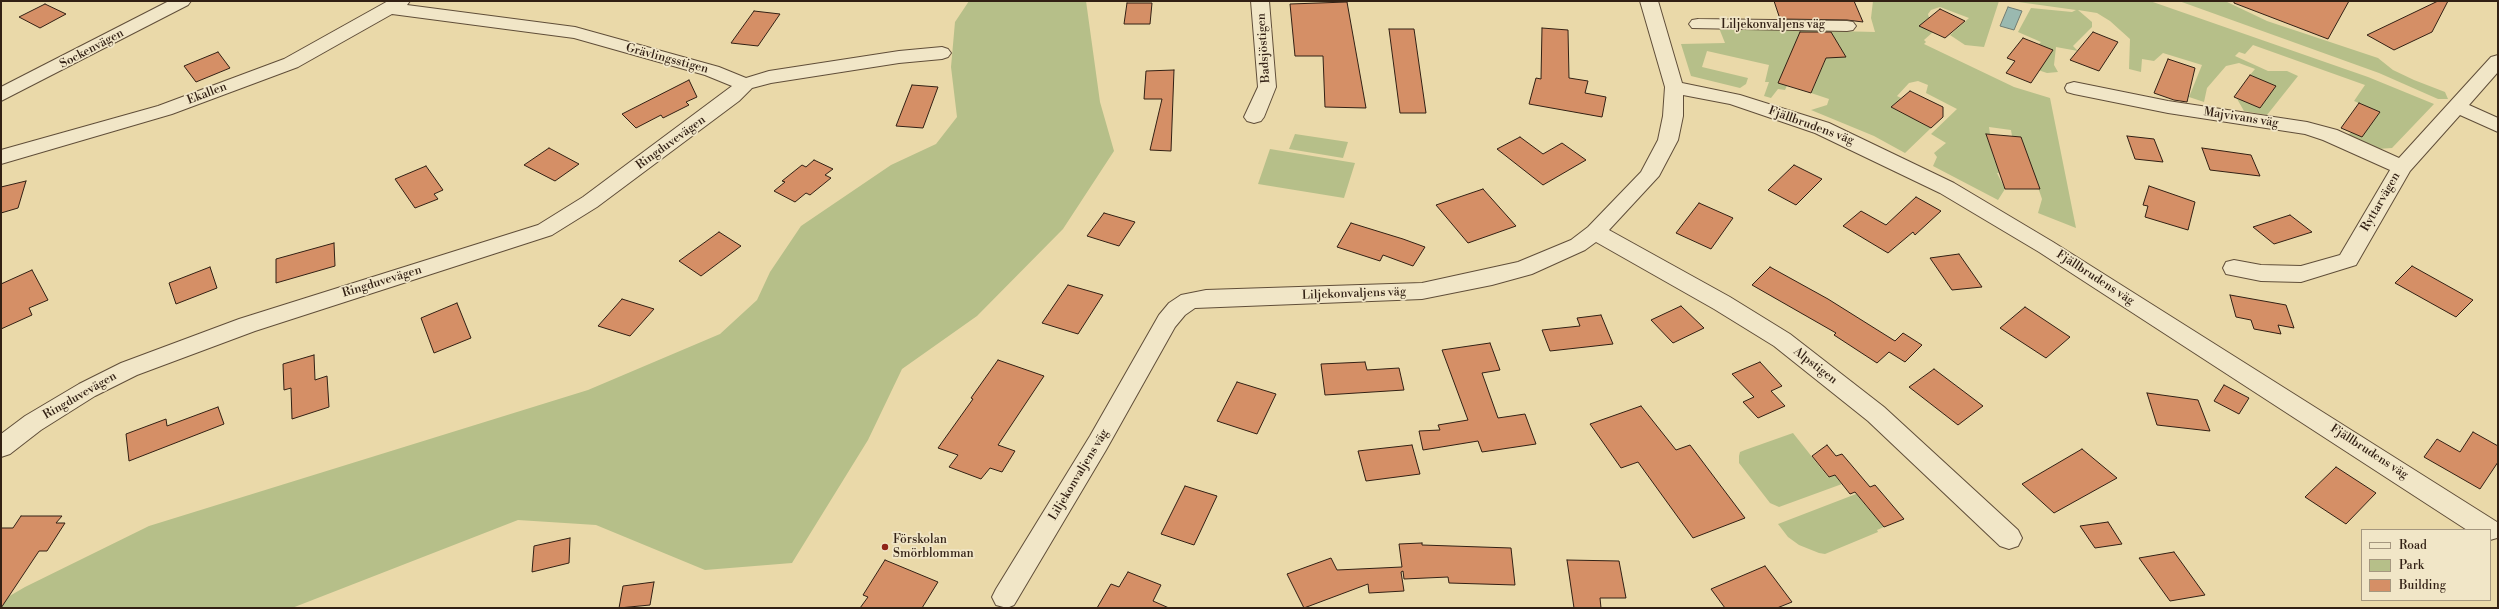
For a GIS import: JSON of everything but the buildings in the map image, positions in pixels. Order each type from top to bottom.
[{"type":"street","name":"Sockenvägen","points":[[1,95],[182,1]]},
{"type":"street","name":"Badsjöstigen","points":[[1254,117],[1267,87],[1260,1]]},
{"type":"street","name":"Liljekonvaljens väg","points":[[1005,597],[1098,443],[1168,321],[1177,309],[1189,301],[1206,298],[1422,290],[1492,277],[1524,268],[1554,256],[1578,244],[1595,232],[1649,176],[1661,157],[1673,116],[1674,87],[1649,1]]},
{"type":"street","name":"Grävlingsstigen","points":[[395,4],[575,33],[712,71],[745,84]]},
{"type":"street","name":"Ekallen","points":[[1,157],[165,110],[291,63],[395,4]]},
{"type":"street","name":"Liljekonvaljens väg","points":[[1698,24],[1847,26]]},
{"type":"street","points":[[745,84],[777,76],[942,53]]},
{"type":"street","name":"Ryttarvägen","points":[[2234,268],[2261,273],[2301,274],[2348,260],[2402,167],[2498,61]]},
{"type":"street","name":"Ringduvevägen","points":[[1,447],[33,423],[80,394],[129,369],[247,325],[545,230],[590,202],[732,97],[745,84]]},
{"type":"street","name":"Fjällbrudens väg","points":[[1674,87],[1733,99],[1809,124],[1856,143],[1947,188],[2053,251],[2487,529]]},
{"type":"street","name":"Majvivans väg","points":[[2074,88],[2168,107],[2307,128],[2330,136],[2402,167]]},
{"type":"street","points":[[2456,106],[2498,126]]},
{"type":"street","name":"Alpstigen","points":[[1595,232],[1722,303],[1782,340],[1876,414],[2009,538]]},
{"type":"green space","points":[[969,1],[1086,1],[1100,102],[1114,151],[1063,229],[977,316],[902,369],[868,440],[792,563],[705,570],[596,525],[518,520],[292,608],[1,608],[1,601],[25,587],[149,526],[588,390],[720,334],[757,300],[770,272],[801,226],[891,165],[936,144],[957,117],[951,67],[955,22]]},
{"type":"green space","points":[[1873,1],[1999,1],[1984,47],[1965,45],[1950,35],[1969,18],[1940,7],[1931,10],[1928,14],[1933,32],[1924,40],[1926,42],[1924,44],[2014,87],[2050,98],[2076,228],[2038,213],[2042,199],[2021,137],[2012,136],[2011,130],[1989,127],[1990,134],[1986,134],[1995,161],[2017,163],[2020,173],[1997,173],[2005,189],[1998,200],[1933,166],[1937,157],[1934,153],[1946,143],[1931,134],[1957,109],[1926,93],[1928,85],[1918,81],[1909,83],[1897,96],[1901,98],[1891,107],[1931,128],[1905,153],[1874,136],[1811,110],[1827,105],[1829,99],[1811,93],[1825,61],[1791,77],[1785,90],[1778,89],[1771,98],[1764,96],[1769,82],[1765,82],[1769,65],[1707,51],[1702,67],[1748,78],[1746,84],[1740,88],[1691,76],[1681,44],[1725,43],[1719,28],[1875,32],[1871,18]]},
{"type":"green space","points":[[2011,1],[2150,1],[2368,77],[2434,104],[2392,148],[2377,149],[2345,137],[2379,112],[2354,101],[2365,85],[2253,45],[2245,54],[2239,52],[2235,56],[2268,71],[2287,71],[2298,76],[2267,115],[2244,111],[2236,97],[2260,108],[2270,94],[2272,85],[2250,75],[2255,69],[2239,63],[2226,66],[2207,88],[2204,102],[2189,97],[2202,65],[2163,53],[2154,61],[2142,59],[2141,72],[2129,69],[2130,39],[2110,21],[2097,13],[2078,10],[2092,22],[2092,27],[2073,46],[2078,51],[2056,47],[2054,65],[2058,72],[2047,73],[2035,69],[2045,47],[2039,44],[2041,42],[2018,32],[2031,8],[2072,12],[2076,10]]},
{"type":"green space","points":[[2179,1],[2225,1],[2267,21],[2378,58],[2393,70],[2445,92],[2448,99],[2438,99],[2379,73]]},
{"type":"green space","points":[[1295,134],[1348,142],[1343,158],[1289,149]]},
{"type":"green space","points":[[1270,149],[1355,163],[1344,198],[1258,184]]},
{"type":"green space","points":[[1793,433],[1828,477],[1835,475],[1842,484],[1779,507],[1770,503],[1739,463],[1739,456],[1740,452]]},
{"type":"green space","points":[[1856,494],[1884,527],[1877,530],[1878,532],[1825,554],[1799,545],[1788,537],[1778,524]]},
{"type":"water","points":[[2008,7],[2022,11],[2014,30],[2000,26]]},
{"type":"place","name":"Förskolan Smörblomman","points":[[885,547]]}]
